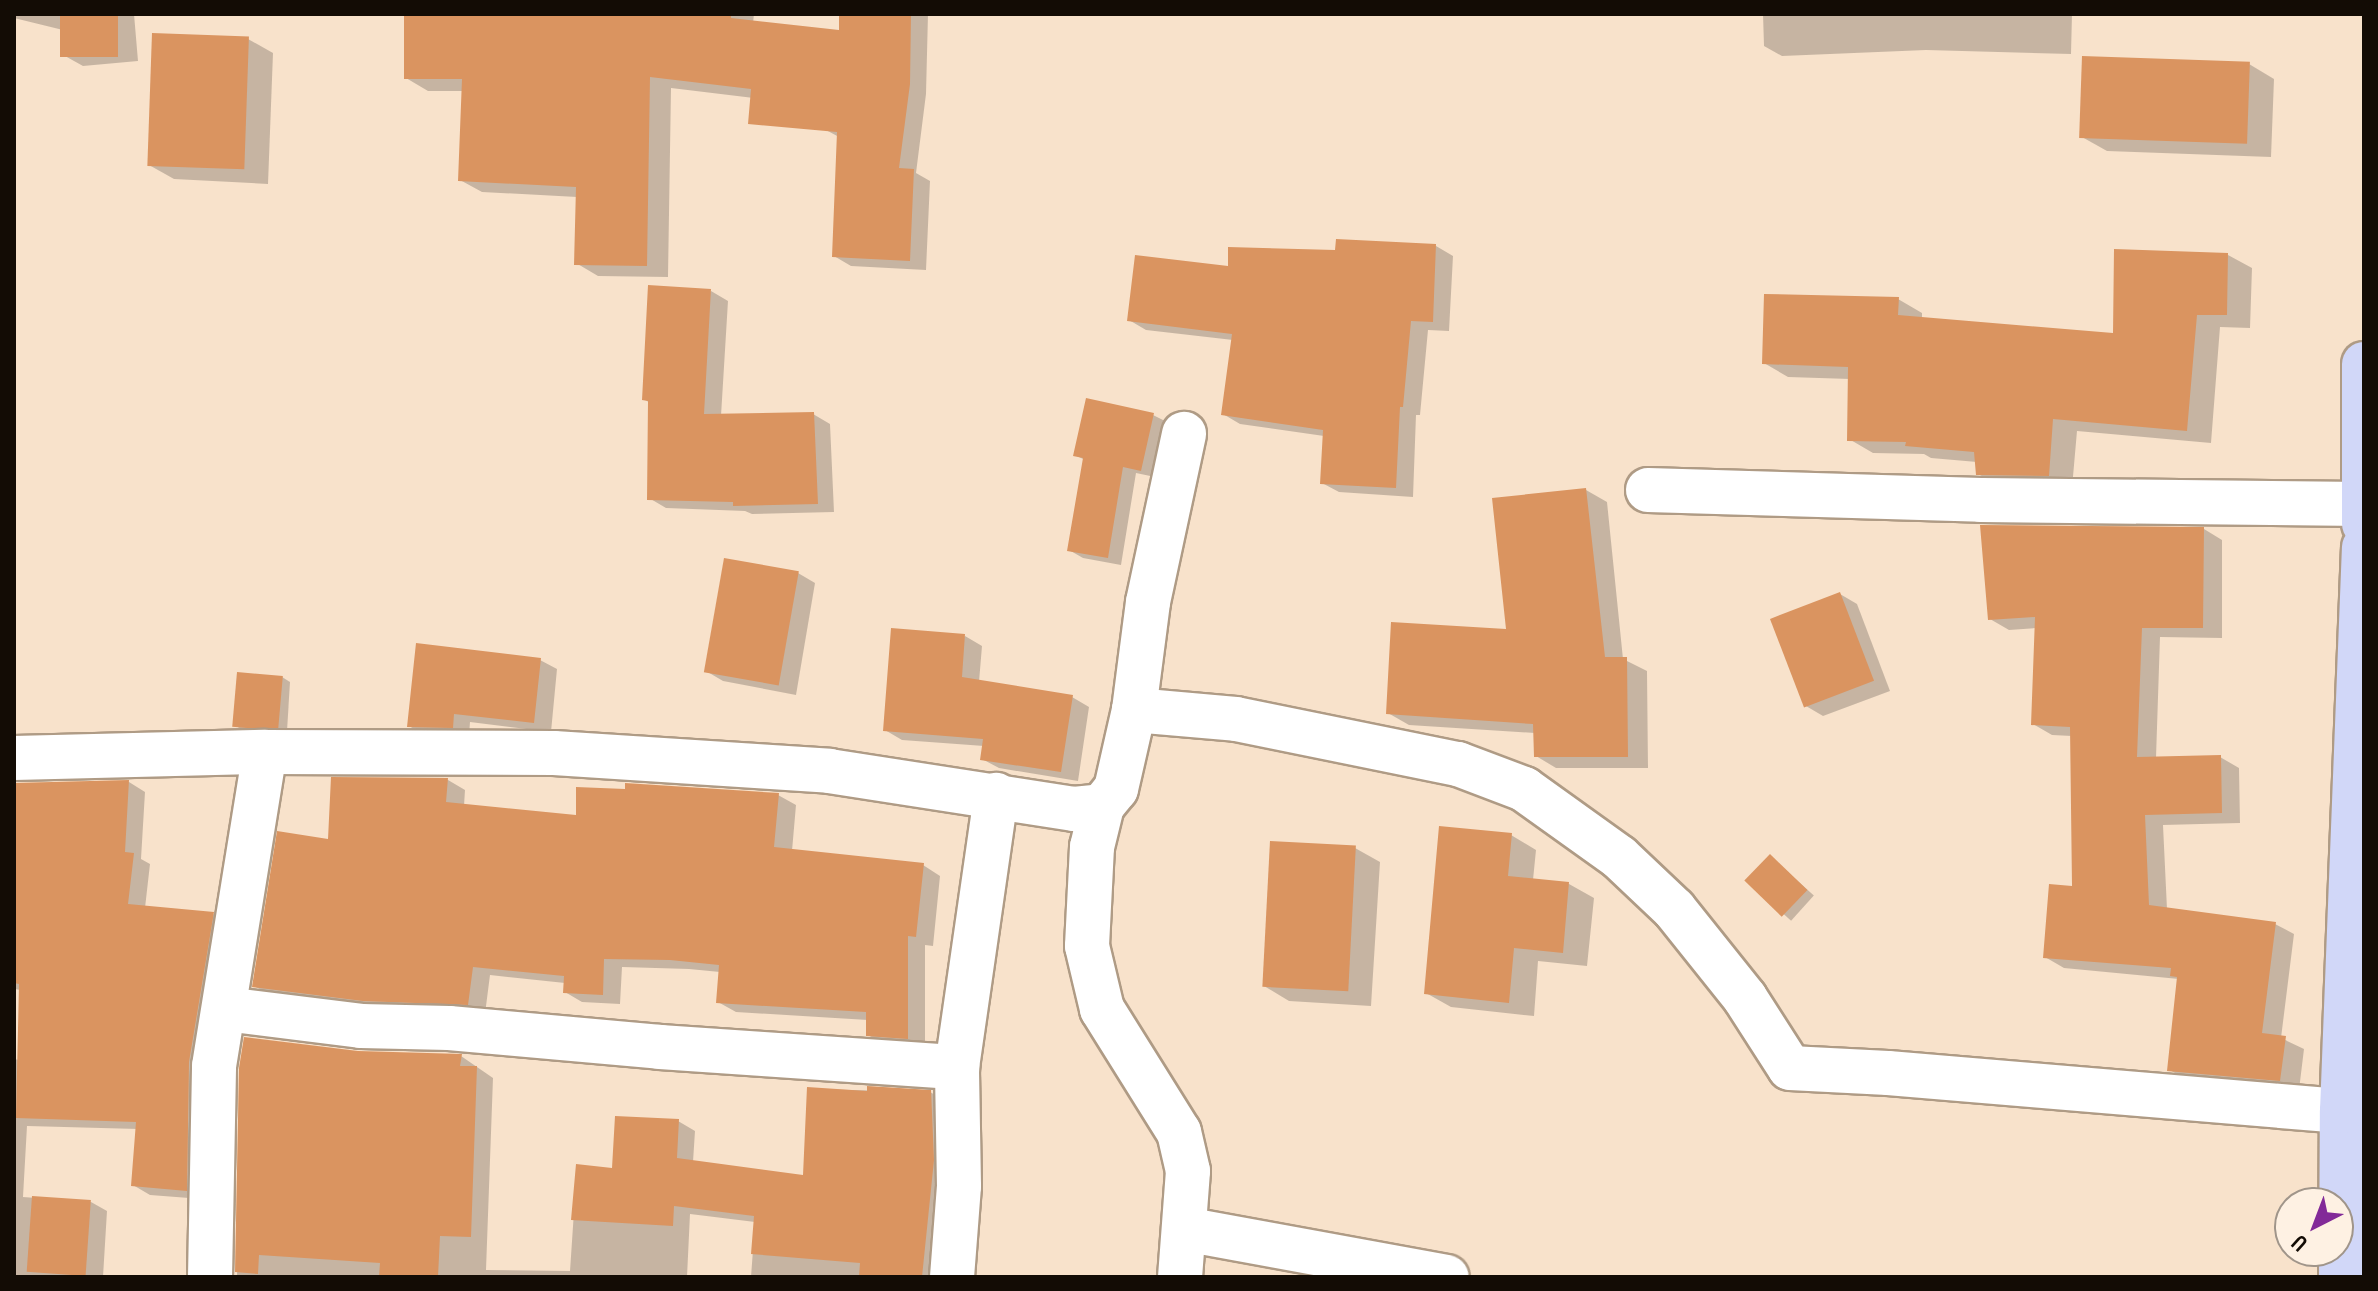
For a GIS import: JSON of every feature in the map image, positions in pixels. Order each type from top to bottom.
[{"type":"main road","points":[[2364,364],[2364,524]]},
{"type":"main road","points":[[2341,1277],[2350,1135],[2364,547]]},
{"type":"street","points":[[1180,1277],[1188,1171],[1179,1132],[1102,1009],[1087,946],[1092,847],[1102,806],[1120,778],[1134,710],[1148,602],[1184,434]]},
{"type":"street","points":[[1648,490],[1981,500],[2363,504]]},
{"type":"street","points":[[1134,710],[1236,719],[1303,730],[1458,764],[1524,789],[1619,857],[1674,909],[1745,998],[1790,1068],[1888,1073],[2350,1135]]},
{"type":"street","points":[[14,758],[265,752],[554,753],[829,771],[1074,809],[1102,806]]},
{"type":"street","points":[[210,1277],[214,1066],[265,752]]},
{"type":"street","points":[[952,1277],[959,1186],[957,1067],[996,795]]},
{"type":"street","points":[[225,1009],[361,1026],[449,1028],[957,1067]]},
{"type":"street","points":[[1185,1229],[1447,1277]]},
{"type":"building","points":[[60,14],[118,14],[118,57],[60,57]]},
{"type":"building","points":[[404,14],[731,14],[731,18],[839,30],[839,14],[911,14],[910,84],[899,168],[914,169],[910,261],[832,257],[837,132],[748,124],[751,89],[650,77],[647,266],[574,265],[576,187],[458,181],[462,79],[404,79]]},
{"type":"building","points":[[152,33],[249,36],[244,169],[147,166]]},
{"type":"building","points":[[2082,56],[2250,62],[2247,144],[2079,138]]},
{"type":"building","points":[[1336,239],[1436,244],[1433,322],[1411,321],[1403,407],[1400,407],[1396,488],[1320,484],[1323,430],[1221,415],[1232,334],[1127,321],[1135,255],[1228,266],[1228,247],[1335,250]]},
{"type":"building","points":[[2114,249],[2228,253],[2227,315],[2197,315],[2187,431],[2053,419],[2049,476],[1976,475],[1974,452],[1905,446],[1906,442],[1847,441],[1848,367],[1762,364],[1764,294],[1899,297],[1898,315],[2113,333]]},
{"type":"building","points":[[648,285],[711,289],[704,414],[814,412],[818,504],[733,506],[733,502],[647,500],[648,401],[642,400]]},
{"type":"building","points":[[1086,398],[1154,413],[1141,471],[1123,467],[1108,558],[1067,551],[1083,458],[1073,456]]},
{"type":"building","points":[[1586,488],[1605,657],[1627,657],[1628,757],[1534,757],[1533,724],[1386,714],[1391,622],[1506,629],[1492,498]]},
{"type":"building","points":[[1980,525],[2204,527],[2203,628],[2142,628],[2137,757],[2221,755],[2222,813],[2145,815],[2149,905],[2276,922],[2262,1033],[2286,1036],[2280,1081],[2167,1071],[2177,977],[2170,976],[2171,968],[2043,958],[2049,884],[2072,886],[2070,727],[2031,725],[2035,617],[1988,620]]},
{"type":"building","points":[[724,558],[799,571],[779,685],[704,672]]},
{"type":"building","points":[[1840,592],[1874,681],[1804,708],[1770,619]]},
{"type":"building","points":[[891,628],[965,634],[962,677],[1073,695],[1061,772],[980,760],[983,739],[883,731]]},
{"type":"building","points":[[416,643],[541,658],[534,723],[454,714],[453,728],[407,727]]},
{"type":"building","points":[[237,672],[283,676],[278,731],[232,727]]},
{"type":"building","points":[[331,777],[448,778],[446,802],[576,815],[576,787],[625,789],[625,783],[779,793],[774,847],[924,863],[916,937],[908,936],[908,1039],[866,1036],[866,1012],[716,1003],[719,965],[670,960],[604,959],[603,995],[563,993],[564,976],[473,967],[468,1005],[363,1001],[252,987],[277,831],[328,839]]},
{"type":"building","points":[[129,780],[125,852],[134,853],[128,904],[214,912],[189,1062],[187,1191],[131,1186],[136,1122],[16,1118],[19,984],[14,983],[14,783]]},
{"type":"building","points":[[1439,826],[1512,833],[1508,876],[1569,882],[1563,953],[1514,948],[1509,1003],[1424,994]]},
{"type":"building","points":[[1270,841],[1356,846],[1348,991],[1262,987]]},
{"type":"building","points":[[1770,854],[1807,890],[1782,917],[1744,881]]},
{"type":"building","points":[[244,1037],[358,1051],[462,1054],[460,1066],[477,1066],[471,1237],[440,1236],[438,1277],[379,1277],[380,1263],[259,1255],[258,1274],[235,1272],[239,1068]]},
{"type":"building","points":[[867,1086],[931,1090],[934,1160],[922,1277],[859,1277],[860,1263],[751,1254],[754,1216],[674,1206],[673,1226],[571,1220],[576,1164],[612,1168],[615,1116],[679,1119],[677,1158],[803,1175],[807,1087],[867,1091]]},
{"type":"building","points":[[32,1196],[91,1200],[86,1276],[27,1272]]}]
